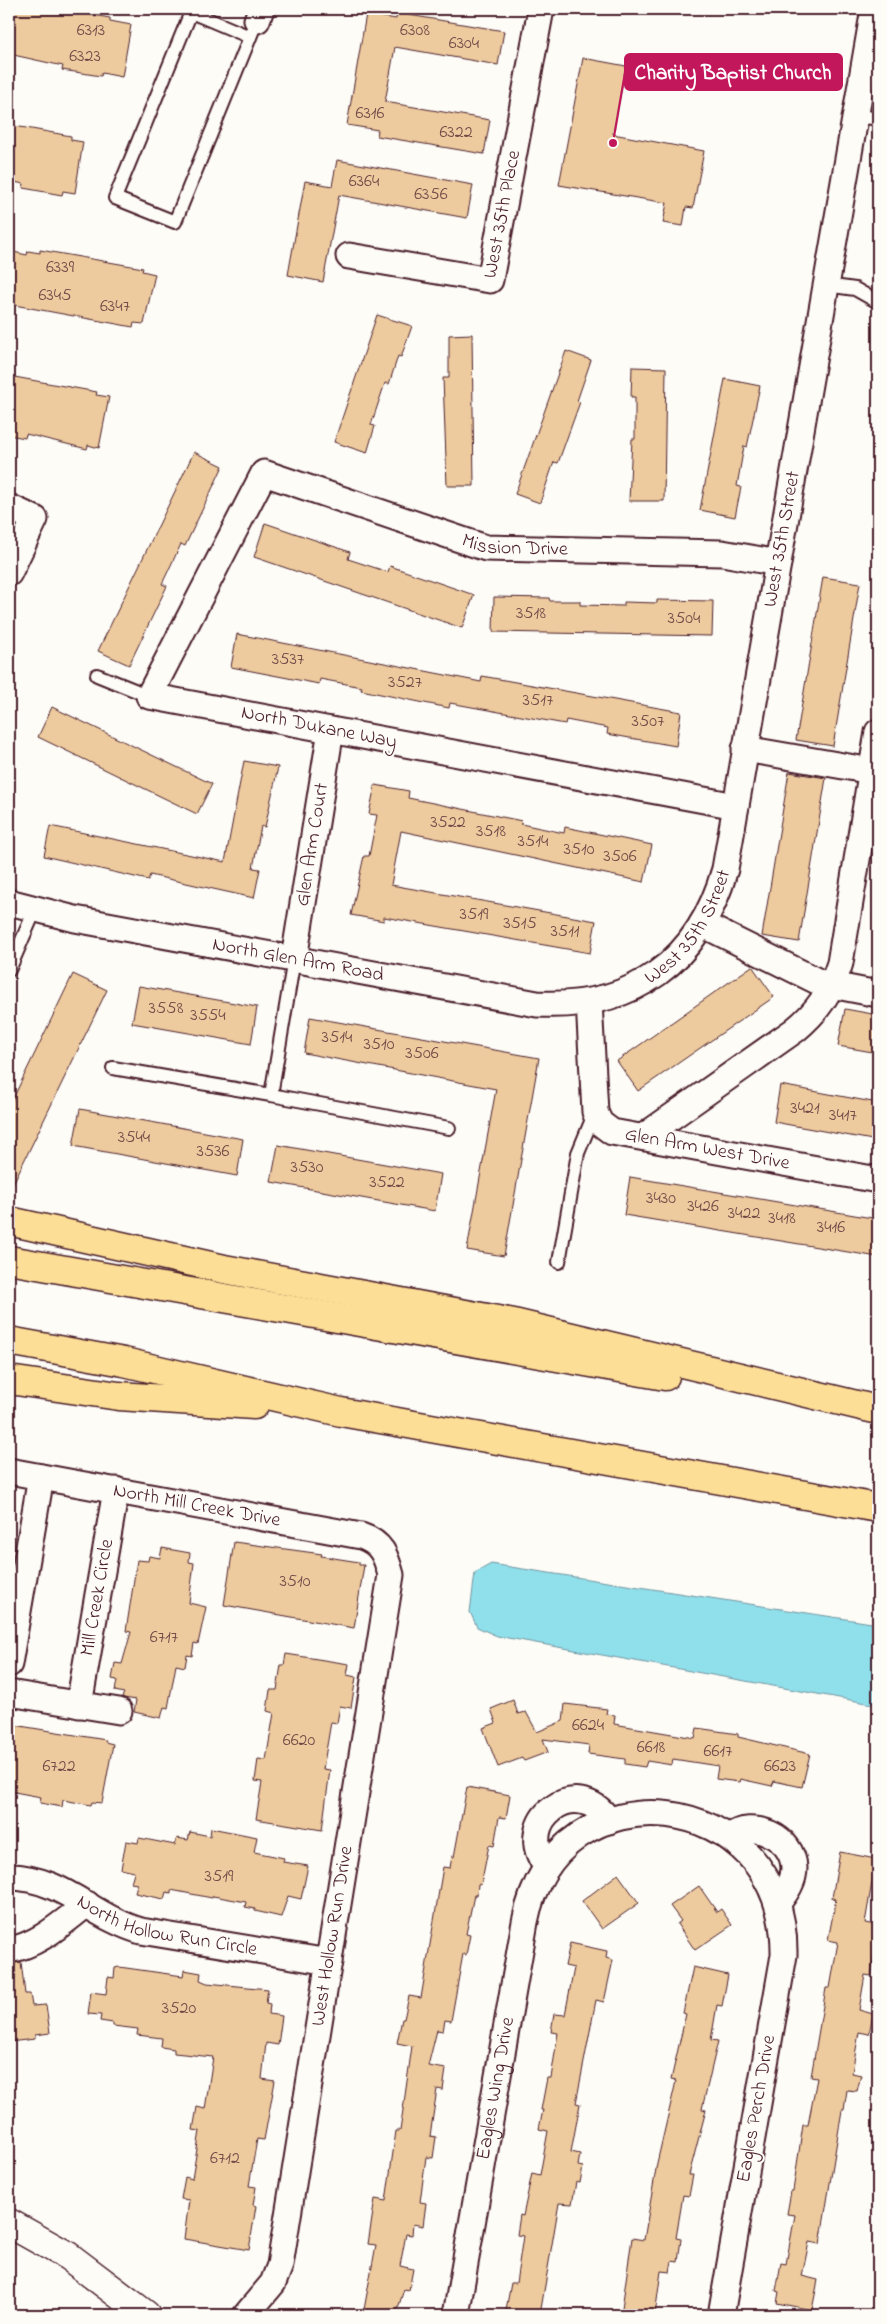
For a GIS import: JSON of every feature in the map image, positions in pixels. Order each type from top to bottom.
[{"type":"highway","points":[[9,1221],[224,1269],[514,1323],[878,1411]]},
{"type":"highway","points":[[9,1260],[501,1349],[878,1411]]},
{"type":"highway","points":[[9,1341],[124,1362],[341,1412],[878,1508]]},
{"type":"highway","points":[[9,1380],[119,1396],[341,1412]]},
{"type":"street","name":"West 35th Place","points":[[349,256],[490,280],[541,9]]},
{"type":"street","name":"West 35th Street","points":[[589,1002],[634,988],[659,973],[683,951],[702,924],[716,896],[725,869],[826,285],[867,117],[874,9]]},
{"type":"street","name":"Mission Drive","points":[[150,696],[264,473],[486,548],[722,553],[778,563]]},
{"type":"street","points":[[9,507],[35,519],[9,573]]},
{"type":"street","name":"North Dukane Way","points":[[150,696],[736,806]]},
{"type":"street","name":"Glen Arm Court","points":[[294,960],[331,730]]},
{"type":"street","points":[[643,1138],[795,1030],[807,1020],[833,986],[840,963],[878,732]]},
{"type":"street","points":[[746,750],[872,771]]},
{"type":"street","name":"North Glen Arm Road","points":[[9,902],[75,919],[530,1003],[556,1005],[589,1002]]},
{"type":"street","points":[[702,924],[821,983],[878,994]]},
{"type":"street","points":[[589,1002],[595,1112]]},
{"type":"street","name":"Glen Arm West Drive","points":[[595,1112],[600,1123],[612,1132],[878,1180]]},
{"type":"street","name":"North Mill Creek Drive","points":[[9,1471],[361,1536],[370,1539],[382,1549]]},
{"type":"street","points":[[9,1664],[41,1477]]},
{"type":"street","name":"Mill Creek Circle","points":[[79,1704],[116,1490]]},
{"type":"street","name":"West Hollow Run Drive","points":[[246,2315],[272,2283],[280,2265],[391,1575],[389,1562],[382,1549]]},
{"type":"street","points":[[9,1692],[119,1712]]},
{"type":"street","points":[[547,1867],[538,1853],[536,1841],[542,1817],[555,1806],[570,1801],[584,1802],[599,1809],[609,1821]]},
{"type":"street","name":"Eagles Wing Drive","points":[[456,2315],[526,1912],[537,1883],[547,1867],[562,1850],[586,1831],[624,1816],[644,1813],[675,1814]]},
{"type":"street","name":"Eagles Perch Drive","points":[[675,1814],[705,1823],[729,1836],[754,1860],[766,1876],[778,1903],[784,1955],[721,2315]]},
{"type":"street","points":[[729,1836],[742,1830],[758,1830],[777,1837],[787,1849],[794,1868],[790,1887],[778,1903]]},
{"type":"street","name":"North Hollow Run Circle","points":[[9,1877],[26,1877],[49,1883],[120,1923],[140,1930],[330,1962]]},
{"type":"street","points":[[9,1950],[23,1947],[36,1941],[87,1904]]},
{"type":"street","points":[[9,2223],[68,2256],[146,2315]]},
{"type":"lane","points":[[191,12],[256,22],[175,222],[115,198],[191,12]]},
{"type":"lane","points":[[826,285],[855,289],[878,302]]},
{"type":"lane","points":[[97,675],[150,696]]},
{"type":"lane","points":[[9,970],[35,910]]},
{"type":"lane","points":[[271,1095],[294,960]]},
{"type":"lane","points":[[113,1068],[449,1128]]},
{"type":"lane","points":[[559,1262],[578,1153],[595,1112]]},
{"type":"water","points":[[491,1564],[878,1624],[878,1705],[497,1636],[477,1627],[470,1612],[475,1573]]},
{"type":"building","points":[[9,9],[58,9],[110,18],[110,21],[131,25],[122,77],[102,73],[101,76],[62,70],[63,66],[9,54]]},
{"type":"building","points":[[397,13],[504,31],[498,65],[395,47],[385,102],[490,120],[484,154],[377,136],[378,130],[347,125],[366,14],[396,19]]},
{"type":"building","points":[[583,58],[626,66],[613,134],[704,151],[693,208],[686,207],[683,226],[663,223],[667,203],[559,185]]},
{"type":"building","points":[[9,125],[71,136],[71,140],[83,142],[75,193],[63,191],[62,195],[23,188],[24,184],[9,181]]},
{"type":"building","points":[[337,160],[473,185],[467,218],[339,195],[323,282],[288,275],[305,181],[332,186]]},
{"type":"building","points":[[40,250],[143,268],[142,271],[155,274],[144,324],[134,323],[133,327],[9,304],[9,251],[27,255],[28,251],[40,253]]},
{"type":"building","points":[[377,315],[412,326],[401,357],[398,356],[389,384],[385,383],[371,425],[375,426],[367,453],[334,442]]},
{"type":"building","points":[[472,334],[474,486],[447,486],[443,378],[449,378],[449,335]]},
{"type":"building","points":[[566,351],[591,360],[577,401],[580,402],[558,463],[554,462],[540,503],[515,494]]},
{"type":"building","points":[[632,367],[666,368],[664,501],[629,501],[632,439],[635,439],[635,397],[631,397]]},
{"type":"building","points":[[9,376],[97,392],[96,395],[109,397],[99,448],[88,445],[87,449],[26,434],[25,438],[9,435]]},
{"type":"building","points":[[725,379],[760,386],[747,447],[744,446],[737,486],[741,487],[735,517],[700,510]]},
{"type":"building","points":[[194,452],[223,466],[185,546],[181,544],[162,584],[167,586],[129,665],[98,651]]},
{"type":"building","points":[[265,523],[350,552],[348,559],[388,572],[390,566],[474,595],[462,628],[254,557]]},
{"type":"building","points":[[823,577],[860,583],[833,746],[796,740]]},
{"type":"building","points":[[494,597],[549,598],[550,601],[580,601],[580,605],[624,606],[624,602],[657,603],[657,600],[713,601],[712,636],[493,632]]},
{"type":"building","points":[[237,634],[481,682],[482,676],[681,712],[676,746],[607,734],[608,728],[566,720],[565,724],[450,703],[449,708],[361,690],[362,687],[320,679],[319,684],[231,667]]},
{"type":"building","points":[[52,707],[212,784],[197,814],[38,737]]},
{"type":"building","points":[[244,761],[278,767],[265,827],[261,826],[253,868],[260,869],[254,898],[150,875],[148,880],[44,856],[50,826],[225,862]]},
{"type":"building","points":[[789,772],[826,778],[799,942],[762,936]]},
{"type":"building","points":[[375,785],[409,791],[408,798],[522,821],[521,824],[564,833],[565,827],[652,845],[644,882],[401,831],[391,885],[596,921],[590,953],[384,917],[384,921],[351,915],[364,856],[369,856],[377,815],[369,814]]},
{"type":"building","points":[[752,966],[774,997],[638,1091],[617,1061]]},
{"type":"building","points":[[73,974],[107,990],[9,1192],[9,1107]]},
{"type":"building","points":[[139,986],[257,1007],[251,1044],[132,1023]]},
{"type":"building","points":[[845,1009],[878,1015],[878,1053],[838,1046]]},
{"type":"building","points":[[310,1017],[539,1058],[504,1256],[467,1250],[496,1089],[304,1053]]},
{"type":"building","points":[[780,1085],[878,1103],[878,1141],[774,1122]]},
{"type":"building","points":[[80,1109],[243,1139],[237,1176],[73,1146]]},
{"type":"building","points":[[278,1145],[441,1174],[435,1211],[271,1182]]},
{"type":"building","points":[[630,1177],[878,1219],[878,1257],[624,1215]]},
{"type":"building","points":[[234,1542],[322,1554],[321,1556],[359,1562],[359,1565],[364,1565],[354,1628],[224,1605]]},
{"type":"building","points":[[162,1548],[190,1553],[189,1562],[194,1563],[189,1603],[206,1607],[198,1644],[194,1643],[192,1656],[187,1655],[185,1667],[176,1665],[168,1708],[164,1707],[161,1718],[134,1712],[136,1700],[124,1698],[122,1697],[124,1693],[115,1691],[117,1680],[112,1679],[115,1663],[122,1664],[131,1632],[126,1631],[137,1560],[148,1561],[149,1556],[160,1558]]},
{"type":"building","points":[[286,1654],[349,1664],[347,1675],[356,1677],[351,1708],[340,1706],[337,1723],[331,1722],[323,1769],[330,1770],[322,1830],[256,1819],[262,1782],[255,1781],[258,1759],[266,1760],[274,1713],[267,1711],[270,1690],[277,1690],[281,1665],[284,1665]]},
{"type":"building","points":[[513,1700],[518,1714],[526,1712],[537,1732],[563,1721],[565,1704],[607,1709],[606,1714],[615,1715],[614,1724],[695,1738],[697,1728],[738,1734],[738,1737],[810,1754],[802,1787],[774,1781],[772,1786],[740,1779],[739,1782],[716,1779],[718,1766],[673,1759],[672,1765],[647,1761],[645,1767],[625,1764],[625,1759],[588,1754],[589,1745],[543,1739],[548,1752],[524,1761],[522,1758],[498,1767],[483,1728],[496,1723],[491,1709]]},
{"type":"building","points":[[14,1725],[106,1740],[105,1742],[113,1744],[102,1803],[92,1802],[91,1805],[63,1800],[62,1807],[40,1803],[41,1797],[9,1791],[9,1731],[13,1732]]},
{"type":"building","points":[[467,1787],[510,1795],[506,1818],[499,1817],[494,1846],[489,1845],[481,1885],[478,1884],[477,1895],[474,1895],[466,1934],[470,1935],[466,1955],[463,1954],[451,2021],[445,2020],[443,2031],[437,2030],[428,2066],[446,2069],[443,2090],[437,2089],[430,2136],[436,2137],[433,2158],[426,2157],[420,2202],[426,2203],[423,2226],[413,2224],[412,2235],[406,2234],[400,2266],[413,2269],[409,2290],[404,2289],[396,2315],[363,2315],[376,2245],[368,2244],[375,2199],[386,2201],[396,2131],[400,2131],[412,2046],[397,2043],[409,1996],[421,1998],[443,1867],[450,1868],[452,1856],[454,1857]]},
{"type":"building","points":[[211,1828],[257,1837],[254,1852],[284,1858],[283,1862],[308,1866],[301,1899],[288,1896],[281,1917],[245,1907],[246,1902],[213,1896],[212,1898],[171,1890],[171,1893],[166,1892],[164,1899],[135,1893],[137,1884],[131,1883],[134,1872],[121,1869],[126,1841],[138,1843],[139,1838],[175,1845],[177,1838],[188,1840],[190,1832],[210,1836]]},
{"type":"building","points":[[840,1852],[876,1859],[865,1923],[875,1925],[874,1931],[877,1931],[874,1944],[876,1944],[871,1976],[865,1975],[859,2010],[873,2014],[869,2034],[859,2032],[852,2073],[861,2075],[857,2091],[847,2090],[844,2110],[842,2110],[820,2244],[809,2242],[802,2276],[818,2280],[812,2310],[777,2303],[779,2292],[776,2291],[781,2263],[786,2264],[795,2215],[787,2214],[791,2191],[793,2191],[803,2125],[808,2125],[817,2078],[811,2077],[826,1988],[830,1988],[838,1942],[828,1940],[836,1899],[832,1898]]},
{"type":"building","points":[[618,1874],[639,1903],[602,1929],[582,1901]]},
{"type":"building","points":[[699,1886],[717,1912],[721,1909],[732,1925],[695,1950],[677,1924],[681,1921],[670,1906]]},
{"type":"building","points":[[570,1943],[607,1951],[606,1958],[613,1960],[604,2002],[596,2000],[576,2103],[580,2104],[571,2152],[580,2154],[578,2166],[583,2167],[580,2183],[576,2182],[572,2204],[559,2203],[540,2315],[505,2315],[511,2283],[516,2283],[523,2236],[517,2235],[520,2215],[523,2216],[532,2173],[540,2175],[548,2131],[539,2129],[543,2110],[541,2110],[547,2078],[551,2078],[558,2033],[551,2032],[554,2014],[565,2015],[574,1968],[565,1966]]},
{"type":"building","points":[[21,1962],[25,1994],[30,1994],[32,2006],[46,2005],[50,2033],[35,2035],[35,2039],[9,2042],[9,1964]]},
{"type":"building","points":[[693,1967],[728,1975],[722,2006],[717,2005],[711,2040],[718,2041],[702,2109],[706,2110],[689,2175],[693,2175],[689,2196],[683,2195],[676,2238],[681,2239],[678,2262],[672,2261],[670,2272],[661,2271],[655,2315],[621,2315],[632,2238],[644,2240],[657,2163],[676,2081],[671,2080],[686,2014],[683,2013]]},
{"type":"building","points":[[115,1968],[183,1976],[184,1970],[201,1973],[200,1980],[207,1983],[268,1989],[266,2003],[270,2004],[269,2014],[282,2016],[278,2045],[266,2043],[262,2079],[275,2081],[264,2140],[257,2139],[249,2186],[256,2187],[253,2205],[256,2206],[249,2250],[184,2239],[189,2200],[181,2199],[185,2177],[192,2179],[200,2131],[193,2130],[197,2107],[205,2109],[213,2057],[174,2053],[174,2049],[161,2047],[162,2038],[137,2035],[138,2029],[113,2026],[113,2023],[100,2021],[101,2015],[88,2014],[91,1992],[106,1994],[108,1977],[114,1978]]},
{"type":"place","name":"Charity Baptist Church","points":[[613,143]]}]
